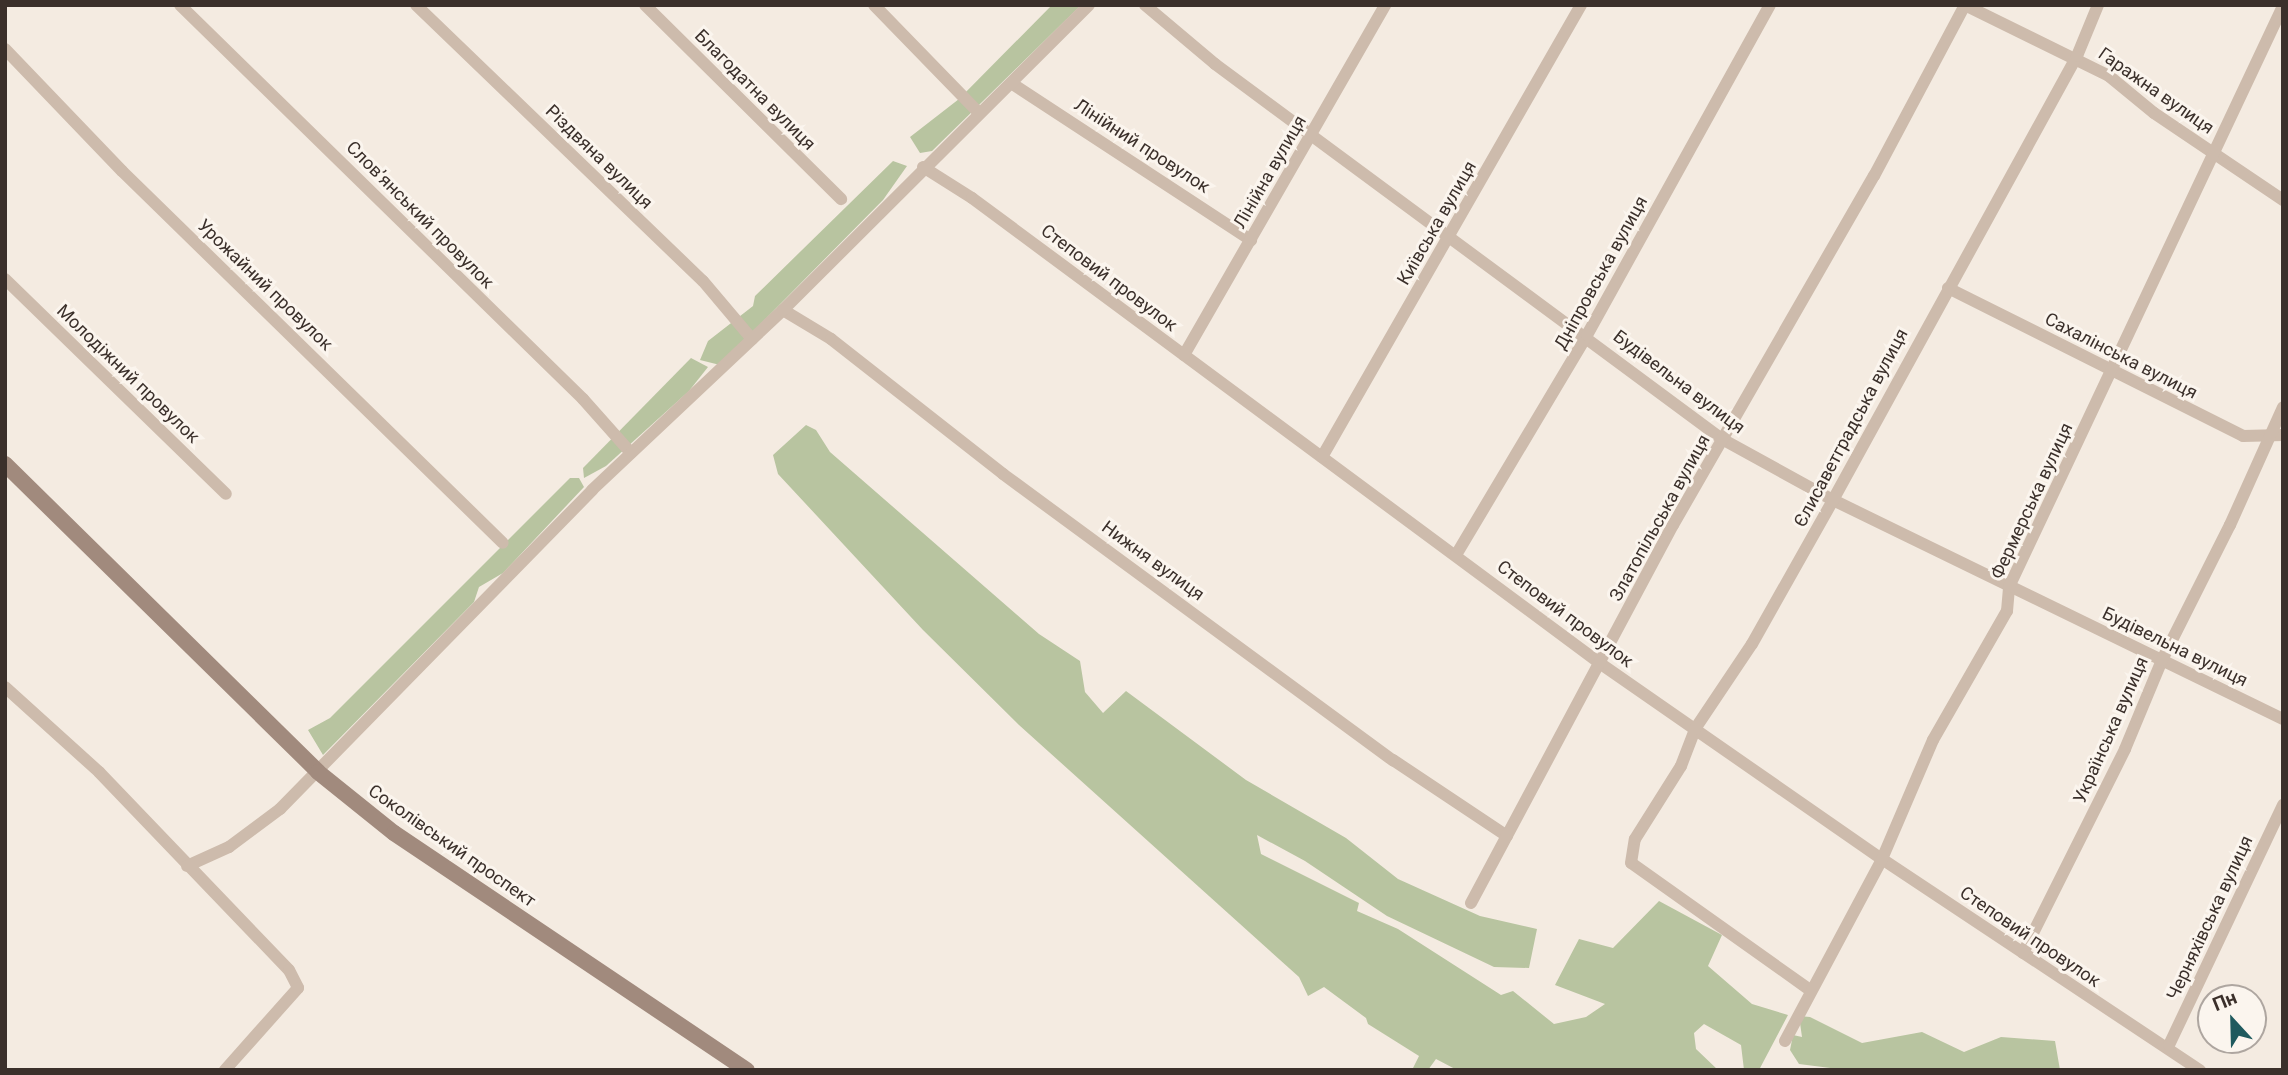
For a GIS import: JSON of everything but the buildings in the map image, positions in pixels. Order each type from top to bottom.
[{"type":"street","name":"Словʼянський провулок","points":[[180,5],[583,399],[631,453]]},
{"type":"street","name":"Різдвяна вулиця","points":[[416,5],[703,281],[751,339]]},
{"type":"street","name":"Благодатна вулиця","points":[[645,5],[841,199]]},
{"type":"street","points":[[874,5],[979,113]]},
{"type":"street","points":[[187,866],[229,847],[318,772],[631,453],[783,310],[923,167],[1088,5]]},
{"type":"street","name":"Будівельна вулиця","points":[[1145,5],[1311,136],[1587,335],[1722,439],[1833,500],[2283,719]]},
{"type":"street","name":"Лінійна вулиця","points":[[1184,355],[1385,5]]},
{"type":"street","name":"Київська вулиця","points":[[1322,457],[1581,5]]},
{"type":"street","name":"Дніпровська вулиця","points":[[1456,555],[1587,335],[1770,5]]},
{"type":"street","name":"Гаражна вулиця","points":[[1965,5],[2077,56],[2283,200]]},
{"type":"street","name":"Златопільська вулиця","points":[[1471,903],[1722,439],[1874,176],[1965,5]]},
{"type":"street","name":"Єлисаветградська вулиця","points":[[1810,990],[1631,863],[1635,839],[1681,766],[1695,729],[1752,644],[1833,500],[2077,56],[2098,5]]},
{"type":"street","name":"Фермерська вулиця","points":[[1785,1041],[1810,990],[1836,950],[1882,859],[1933,740],[2007,611],[2009,587],[2216,154],[2283,6]]},
{"type":"street","name":"Урожайний провулок","points":[[5,49],[122,171],[503,543]]},
{"type":"street","name":"Лінійний провулок","points":[[1011,83],[1251,240]]},
{"type":"street","name":"Степовий провулок","points":[[923,167],[972,198],[1601,664],[1882,859],[2023,953],[2169,1045],[2200,1070]]},
{"type":"street","name":"Молодіжний провулок","points":[[5,279],[226,494]]},
{"type":"street","name":"Сахалінська вулиця","points":[[1948,288],[2243,436],[2283,435]]},
{"type":"street","name":"Нижня вулиця","points":[[783,310],[831,339],[1003,474],[1393,761],[1507,836]]},
{"type":"street","name":"Українська вулиця","points":[[2023,953],[2125,749],[2162,660],[2230,525],[2267,437],[2283,407]]},
{"type":"street","name":"Соколівський проспект","points":[[5,464],[318,772],[394,833],[747,1070]]},
{"type":"street","points":[[5,687],[99,772],[289,970],[298,988],[225,1070]]},
{"type":"street","name":"Черняхівська вулиця","points":[[2169,1045],[2283,805]]},
{"type":"green space","points":[[1052,5],[1081,5],[932,151],[920,153],[910,137],[959,99]]},
{"type":"green space","points":[[893,161],[907,166],[883,200],[720,365],[700,360],[708,341],[753,306],[755,296]]},
{"type":"green space","points":[[691,358],[708,367],[689,391],[606,466],[584,478],[583,468]]},
{"type":"green space","points":[[806,425],[816,430],[830,452],[1039,634],[1080,661],[1085,692],[1103,713],[1126,691],[1246,780],[1346,838],[1398,879],[1480,916],[1537,929],[1529,968],[1494,967],[1387,916],[1305,861],[1257,835],[1261,854],[1359,903],[1357,911],[1398,929],[1501,995],[1513,991],[1554,1024],[1586,1017],[1605,1004],[1555,985],[1579,939],[1613,948],[1659,901],[1722,935],[1708,966],[1752,1004],[1788,1015],[1759,1070],[1744,1070],[1741,1045],[1704,1024],[1694,1033],[1696,1049],[1718,1070],[1457,1070],[1436,1059],[1428,1070],[1412,1070],[1419,1056],[1368,1024],[1366,1018],[1324,987],[1308,996],[1299,977],[1019,725],[923,630],[778,474],[773,455]]},
{"type":"green space","points":[[570,478],[579,478],[584,487],[503,573],[479,587],[474,602],[323,755],[308,730],[330,718]]},
{"type":"green space","points":[[1799,1016],[1810,1017],[1862,1043],[1922,1032],[1964,1052],[2001,1037],[2055,1041],[2060,1070],[1846,1070],[1799,1064],[1790,1050],[1793,1035],[1802,1037]]}]
